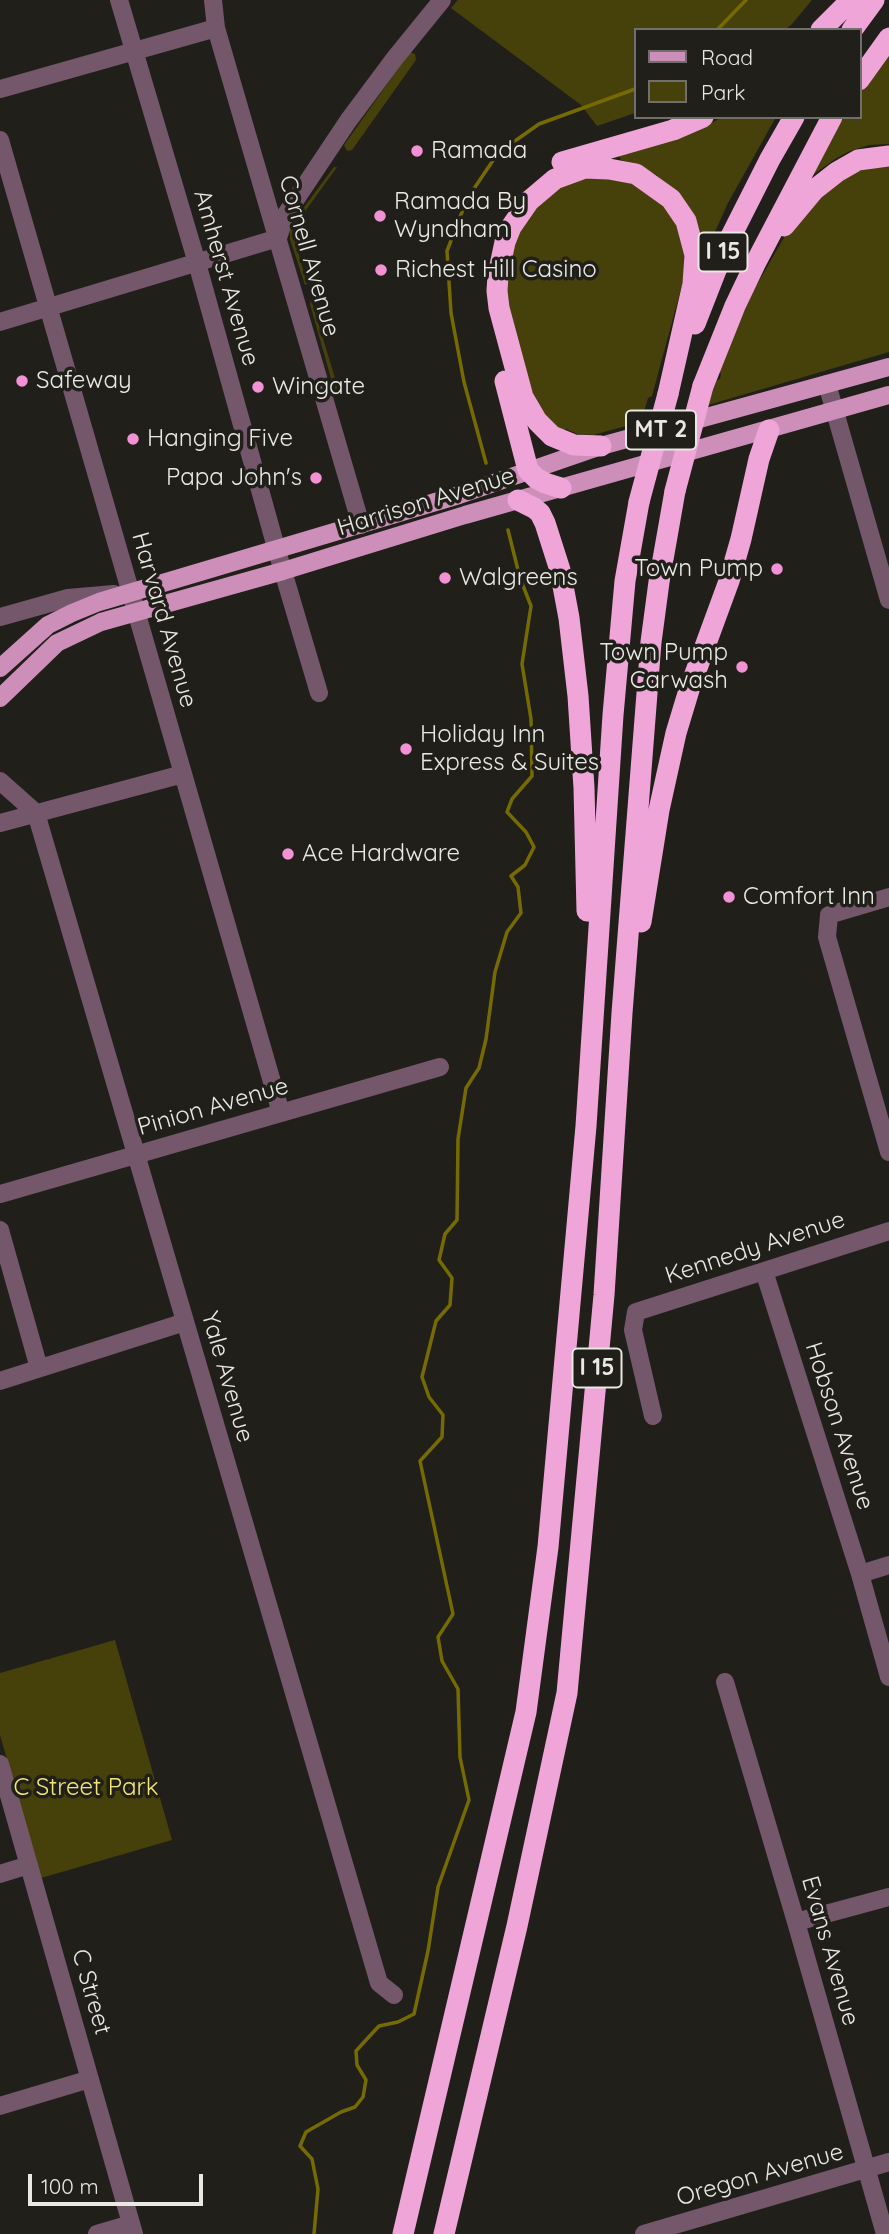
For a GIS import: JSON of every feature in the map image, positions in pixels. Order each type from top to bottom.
[{"type":"highway","points":[[823,28],[851,0]]},
{"type":"highway","points":[[853,28],[874,0]]},
{"type":"highway","points":[[861,77],[889,38]]},
{"type":"highway","points":[[561,488],[536,478],[528,470],[487,314],[485,291],[489,251],[495,230],[520,188],[548,168],[586,154],[673,130],[698,119]]},
{"type":"highway","name":"I 15","points":[[403,2234],[526,1712],[548,1547],[586,1126],[613,715],[625,581],[639,502],[668,394],[724,250],[793,119]]},
{"type":"highway","name":"I 15","points":[[444,2234],[514,1940],[566,1693],[604,1295],[622,1013],[651,642],[675,491],[703,386],[723,335],[755,264],[831,119]]},
{"type":"highway","points":[[755,264],[814,190],[858,160],[889,156]]},
{"type":"highway","points":[[601,446],[574,445],[552,436],[537,421],[523,397],[499,308],[498,275],[510,227],[529,201],[555,179],[585,168],[636,174],[671,199],[686,221],[695,255],[693,284],[668,394]]},
{"type":"highway","points":[[622,1013],[636,952],[659,810],[676,733],[729,581],[769,429]]},
{"type":"highway","points":[[518,500],[540,513],[545,523],[560,570],[569,618],[584,788],[587,901],[583,999],[586,1126]]},
{"type":"main road","name":"Harrison Avenue","points":[[2,662],[48,625],[72,612],[131,592],[459,495],[601,446],[889,367]]},
{"type":"main road","name":"Harrison Avenue","points":[[0,698],[57,643],[101,622],[283,571],[518,500],[889,396]]},
{"type":"street","name":"Amherst Avenue","points":[[119,0],[319,692]]},
{"type":"street","name":"Cornell Avenue","points":[[213,0],[216,28],[361,525]]},
{"type":"street","points":[[0,322],[278,238],[286,214],[348,121],[442,0]]},
{"type":"street","points":[[0,89],[216,28]]},
{"type":"street","name":"Harvard Avenue","points":[[0,140],[281,1113]]},
{"type":"street","points":[[827,384],[884,566],[889,600]]},
{"type":"street","points":[[0,617],[68,598],[131,592]]},
{"type":"street","points":[[2,662],[24,675]]},
{"type":"street","points":[[0,823],[183,774]]},
{"type":"street","points":[[0,781],[36,813]]},
{"type":"street","name":"Yale Avenue","points":[[36,813],[379,1983],[394,1995]]},
{"type":"street","points":[[889,897],[829,915],[827,937],[889,1152]]},
{"type":"street","name":"Pinion Avenue","points":[[0,1194],[440,1067]]},
{"type":"street","points":[[0,1230],[39,1368]]},
{"type":"street","name":"Kennedy Avenue","points":[[653,1416],[633,1331],[636,1312],[889,1231]]},
{"type":"street","name":"Hobson Avenue","points":[[764,1272],[860,1574],[889,1676]]},
{"type":"street","points":[[0,1381],[185,1322]]},
{"type":"street","points":[[860,1574],[889,1565]]},
{"type":"street","name":"Evans Avenue","points":[[725,1682],[885,2234]]},
{"type":"street","name":"C Street","points":[[0,1764],[133,2229]]},
{"type":"street","points":[[0,1874],[29,1865]]},
{"type":"street","points":[[796,1922],[889,1897]]},
{"type":"street","points":[[0,2106],[90,2079]]},
{"type":"street","name":"Oregon Avenue","points":[[644,2234],[889,2162]]},
{"type":"street","points":[[97,2234],[133,2229]]},
{"type":"green space","points":[[458,0],[812,0],[787,28],[634,28],[634,113],[597,126],[581,105],[451,8]]},
{"type":"green space","points":[[889,51],[889,144],[869,145],[850,151],[810,177],[843,119],[861,119],[861,91]]},
{"type":"green space","points":[[410,52],[415,54],[416,60],[352,150],[347,151],[344,145]]},
{"type":"green space","points":[[719,119],[775,119],[728,203],[704,256],[680,195],[655,174],[621,160],[619,156],[621,153],[697,130]]},
{"type":"green space","points":[[889,161],[889,352],[708,405],[715,381],[720,379],[718,369],[755,288],[786,234],[832,180]]},
{"type":"green space","points":[[334,167],[337,167],[296,224],[299,232],[293,234],[307,284],[305,285],[290,239],[290,226]]},
{"type":"green space","points":[[572,178],[625,179],[656,196],[679,226],[684,244],[684,278],[652,396],[648,398],[641,422],[593,435],[577,434],[566,429],[564,431],[555,426],[536,404],[507,309],[506,254],[524,214]]},
{"type":"green space","points":[[311,299],[339,391],[338,396],[310,304]]},
{"type":"green space","name":"C Street Park","points":[[115,1640],[172,1840],[41,1878],[0,1735],[0,1673]]},
{"type":"waterway","points":[[719,28],[746,0]]},
{"type":"waterway","points":[[486,463],[464,382],[451,313],[447,251],[467,199],[498,153],[539,124],[634,89]]},
{"type":"waterway","points":[[314,2234],[318,2189],[312,2159],[300,2146],[306,2132],[355,2107],[363,2097],[366,2080],[357,2065],[356,2051],[379,2026],[398,2022],[414,2014],[438,1887],[469,1800],[460,1757],[458,1689],[442,1661],[438,1637],[453,1614],[420,1461],[442,1437],[443,1415],[429,1397],[422,1377],[436,1321],[450,1305],[452,1278],[439,1260],[445,1234],[457,1220],[458,1139],[466,1088],[479,1068],[486,1039],[495,972],[507,932],[521,913],[518,887],[511,876],[525,865],[534,847],[526,832],[507,812],[512,799],[532,776],[531,719],[522,664],[531,606],[520,578],[508,530]]},
{"type":"place","name":"Ramada","points":[[417,151]]},
{"type":"place","name":"Ramada By Wyndham","points":[[380,216]]},
{"type":"place","name":"Richest Hill Casino","points":[[381,270]]},
{"type":"place","name":"Safeway","points":[[22,381]]},
{"type":"place","name":"Wingate","points":[[258,387]]},
{"type":"place","name":"Hanging Five","points":[[133,439]]},
{"type":"place","name":"Papa John's","points":[[316,478]]},
{"type":"place","name":"Town Pump","points":[[777,569]]},
{"type":"place","name":"Walgreens","points":[[445,578]]},
{"type":"place","name":"Town Pump Carwash","points":[[742,667]]},
{"type":"place","name":"Holiday Inn Express & Suites","points":[[406,749]]},
{"type":"place","name":"Ace Hardware","points":[[288,854]]},
{"type":"place","name":"Comfort Inn","points":[[729,897]]}]
